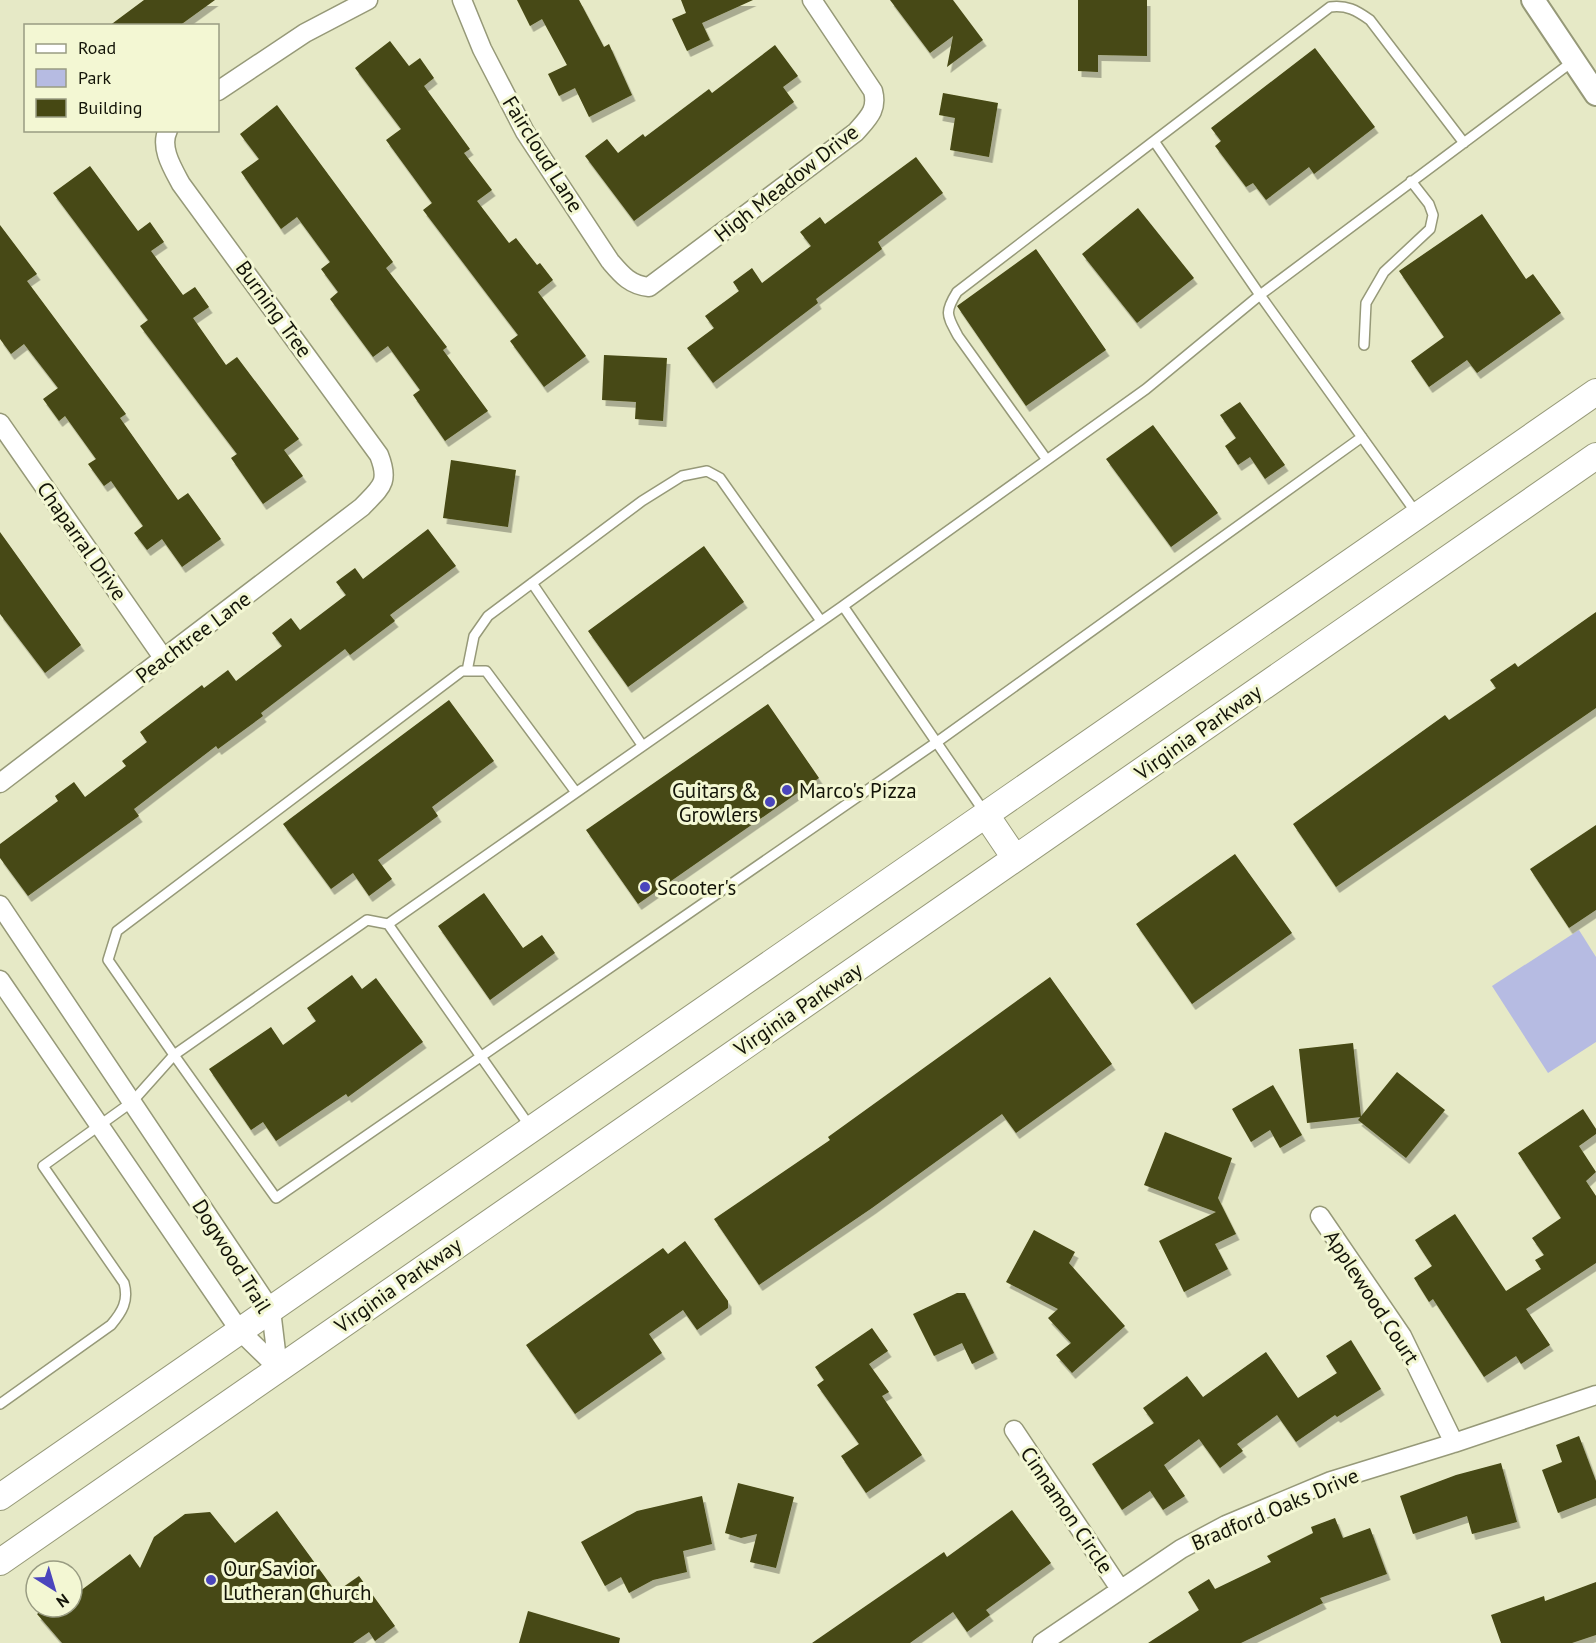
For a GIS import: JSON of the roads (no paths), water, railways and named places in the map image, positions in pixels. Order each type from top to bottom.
[{"type":"main road","points":[[0,1497],[1596,392]]},
{"type":"main road","name":"Virginia Parkway","points":[[0,1562],[1596,456]]},
{"type":"main road","points":[[986,815],[1016,858]]},
{"type":"street","points":[[219,90],[305,33],[368,0]]},
{"type":"street","name":"Faircloud Lane","points":[[462,0],[482,49],[525,132],[610,261],[624,278],[638,285],[649,287]]},
{"type":"street","name":"High Meadow Drive","points":[[649,287],[856,132],[873,113],[876,102],[873,91],[812,0]]},
{"type":"street","points":[[1533,0],[1596,94]]},
{"type":"street","name":"Burning Tree","points":[[168,132],[165,145],[171,166],[181,184],[292,332],[379,455],[385,478],[382,486]]},
{"type":"street","name":"Chaparral Drive","points":[[0,423],[164,659]]},
{"type":"street","name":"Peachtree Lane","points":[[0,783],[362,507],[382,486]]},
{"type":"street","name":"Dogwood Trail","points":[[0,905],[271,1310],[278,1368]]},
{"type":"street","name":"Dogwood Trail","points":[[0,980],[240,1331],[278,1368]]},
{"type":"street","name":"Applewood Court","points":[[1320,1216],[1402,1336],[1454,1443]]},
{"type":"street","name":"Bradford Oaks Drive","points":[[1042,1643],[1181,1549],[1226,1525],[1331,1481],[1454,1443],[1596,1395]]},
{"type":"street","name":"Cinnamon Circle","points":[[1014,1430],[1120,1589]]},
{"type":"lane","points":[[1047,460],[958,336],[948,316],[948,306],[957,292],[1154,141],[1330,7],[1341,6],[1353,8],[1370,20],[1464,142]]},
{"type":"lane","points":[[388,924],[575,791],[843,606],[1146,390],[1260,295],[1574,61]]},
{"type":"lane","points":[[1154,141],[1260,295],[1418,516]]},
{"type":"lane","points":[[1364,345],[1366,303],[1384,272],[1430,229],[1433,215],[1411,181]]},
{"type":"lane","points":[[575,791],[486,671],[462,671],[117,931],[108,960],[276,1198],[937,742],[1362,437]]},
{"type":"lane","points":[[467,671],[474,636],[488,616],[642,501],[682,476],[707,471],[720,478],[821,621]]},
{"type":"lane","points":[[532,583],[642,745]]},
{"type":"lane","points":[[843,606],[986,815]]},
{"type":"lane","points":[[0,1404],[111,1325],[122,1311],[127,1294],[124,1283],[43,1166],[132,1102],[174,1055],[367,920],[388,924],[532,1129]]},
{"type":"place","name":"Marco's Pizza","points":[[787,790]]},
{"type":"place","name":"Guitars & Growlers","points":[[770,802]]},
{"type":"place","name":"Scooter's","points":[[645,887]]},
{"type":"place","name":"Our Savior Lutheran Church","points":[[211,1580]]}]
